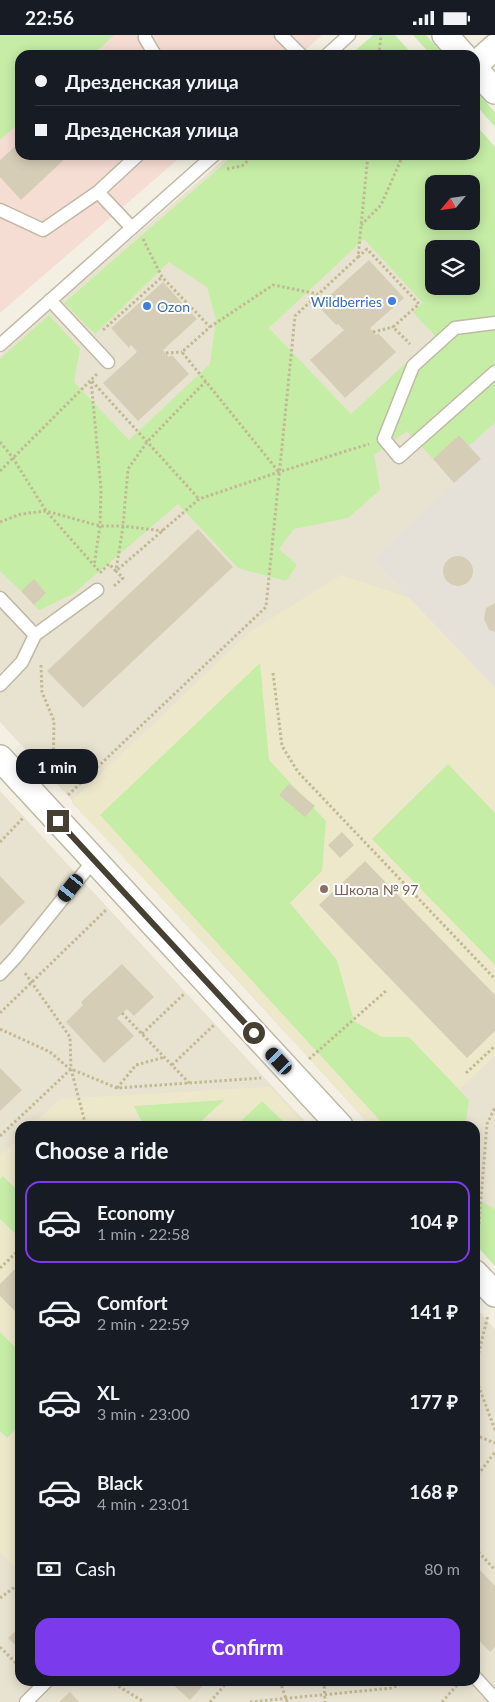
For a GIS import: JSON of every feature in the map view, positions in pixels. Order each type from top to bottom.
[{"type":"street","points":[[446,35],[459,50]]},
{"type":"street","points":[[480,60],[495,47]]},
{"type":"street","points":[[480,74],[495,91]]},
{"type":"street","points":[[0,758],[335,1121]]},
{"type":"street","points":[[480,1273],[491,1305]]},
{"type":"lane","points":[[145,35],[152,50]]},
{"type":"lane","points":[[282,35],[296,50]]},
{"type":"lane","points":[[332,50],[349,35]]},
{"type":"lane","points":[[0,211],[43,230],[98,192],[133,160]]},
{"type":"lane","points":[[0,345],[50,300],[137,232],[209,160]]},
{"type":"lane","points":[[98,192],[137,232]]},
{"type":"lane","points":[[50,300],[108,362]]},
{"type":"lane","points":[[495,323],[455,328],[413,366],[384,439],[399,457],[495,372]]},
{"type":"lane","points":[[0,685],[22,663],[37,634],[97,590]]},
{"type":"lane","points":[[0,598],[37,634]]},
{"type":"lane","points":[[0,974],[94,860]]},
{"type":"lane","points":[[480,1682],[495,1699]]},
{"type":"lane","points":[[26,1702],[42,1686]]},
{"type":"path","points":[[380,50],[381,35]]},
{"type":"path","points":[[358,257],[368,160]]},
{"type":"path","points":[[361,225],[381,205],[401,160]]},
{"type":"path","points":[[137,232],[162,277],[210,327]]},
{"type":"path","points":[[64,799],[266,607],[295,316],[367,249],[419,304],[393,327],[373,332]]},
{"type":"path","points":[[90,343],[162,277]]},
{"type":"path","points":[[166,353],[182,352],[210,327],[273,285],[318,295]]},
{"type":"path","points":[[393,327],[422,357]]},
{"type":"path","points":[[182,352],[279,471]]},
{"type":"path","points":[[0,471],[108,362]]},
{"type":"path","points":[[91,380],[199,499]]},
{"type":"path","points":[[91,380],[101,489],[100,526],[94,565]]},
{"type":"path","points":[[116,571],[123,526],[128,469],[147,442],[206,381]]},
{"type":"path","points":[[116,571],[199,499],[279,471],[384,439]]},
{"type":"path","points":[[0,442],[13,457],[46,511],[101,572]]},
{"type":"path","points":[[0,522],[21,514],[46,511],[100,526],[123,526],[164,531]]},
{"type":"path","points":[[97,590],[89,583],[109,564],[116,571]]},
{"type":"path","points":[[37,634],[42,691],[54,721],[53,787]]},
{"type":"path","points":[[273,673],[282,747],[298,771],[495,979]]},
{"type":"path","points":[[0,841],[27,814]]},
{"type":"path","points":[[0,1013],[111,905]]},
{"type":"path","points":[[15,958],[70,1037],[71,1069],[85,1121]]},
{"type":"path","points":[[306,1062],[387,989]]},
{"type":"path","points":[[142,1034],[188,990]]},
{"type":"path","points":[[122,1013],[190,1083]]},
{"type":"path","points":[[172,1065],[218,1021]]},
{"type":"path","points":[[0,1029],[50,1053],[71,1069],[117,1088],[269,1077]]},
{"type":"path","points":[[466,1073],[495,1046]]},
{"type":"path","points":[[117,1088],[136,1065],[165,1057]]},
{"type":"path","points":[[16,1121],[71,1069]]},
{"type":"path","points":[[480,1206],[486,1124],[495,1107]]},
{"type":"path","points":[[0,1136],[15,1122]]},
{"type":"path","points":[[0,1268],[15,1254]]},
{"type":"path","points":[[480,1348],[491,1305]]},
{"type":"path","points":[[480,1389],[495,1430]]},
{"type":"path","points":[[480,1437],[495,1443]]},
{"type":"path","points":[[480,1472],[495,1452]]},
{"type":"path","points":[[480,1554],[495,1570]]},
{"type":"path","points":[[0,1598],[15,1587]]},
{"type":"path","points":[[0,1647],[15,1662]]},
{"type":"path","points":[[118,1686],[144,1702]]},
{"type":"path","points":[[210,1702],[224,1686]]},
{"type":"path","points":[[282,1686],[286,1700]]},
{"type":"path","points":[[324,1686],[325,1702]]},
{"type":"path","points":[[250,1702],[286,1700],[397,1686]]},
{"type":"path","points":[[442,1702],[456,1686]]},
{"type":"shaded area","points":[[0,35],[322,35],[306,50],[15,50],[15,160],[177,160],[0,313]]},
{"type":"shaded area","points":[[223,160],[363,160],[427,240],[425,240],[425,295],[473,295],[495,423],[469,446],[481,459],[373,560],[495,688],[495,1262],[480,1246],[480,1121],[366,1121],[0,722],[0,355]]},
{"type":"shaded area","points":[[495,423],[495,688],[373,560],[454,483],[469,446]]},
{"type":"shaded area","name":"Школа № 97","points":[[341,575],[409,598],[495,688],[495,1055],[426,1121],[365,1121],[234,975],[71,802],[250,632]]},
{"type":"shaded area","points":[[0,791],[304,1121],[15,1121],[15,1686],[480,1686],[480,1312],[495,1329],[495,1702],[0,1702]]},
{"type":"shaded area","points":[[270,1087],[301,1121],[36,1121],[60,1099]]},
{"type":"shaded area","points":[[15,1142],[15,1567],[0,1552],[0,1156]]},
{"type":"green space","points":[[0,35],[114,35],[98,50],[15,50],[15,126],[0,140]]},
{"type":"green space","points":[[373,35],[395,35],[408,50],[356,50]]},
{"type":"green space","points":[[413,35],[426,35],[440,50],[426,50]]},
{"type":"green space","points":[[480,96],[495,112],[495,127],[480,110]]},
{"type":"green space","points":[[480,130],[495,147],[495,423],[469,446],[459,435],[433,459],[407,431],[374,455],[380,490],[348,518],[294,529],[279,549],[297,565],[286,581],[238,568],[178,504],[73,594],[39,610],[34,605],[46,593],[34,580],[21,591],[0,571],[0,359],[49,315],[80,349],[74,382],[129,440],[210,364],[216,320],[207,287],[169,262],[95,334],[64,303],[228,160],[480,160]],"holes":[[[364,239],[423,303],[413,312],[435,336],[351,414],[269,328]]]},
{"type":"green space","points":[[260,663],[269,760],[326,821],[322,871],[290,903],[337,960],[354,1021],[382,1037],[409,1037],[469,1100],[466,1121],[380,1121],[100,815]]},
{"type":"green space","points":[[448,764],[495,813],[495,965],[372,839]]},
{"type":"green space","points":[[224,1100],[201,1121],[142,1121],[134,1106]]},
{"type":"green space","points":[[262,1101],[283,1121],[241,1121]]},
{"type":"green space","points":[[3,1176],[15,1188],[15,1233],[0,1219],[0,1179]]},
{"type":"green space","points":[[480,1201],[495,1209],[495,1266],[480,1250]]},
{"type":"green space","points":[[0,1332],[15,1347],[15,1430],[7,1438],[0,1431]]},
{"type":"building","points":[[15,146],[15,160],[64,160],[21,200],[0,177],[0,160]]},
{"type":"building","points":[[369,260],[404,298],[370,328],[376,335],[378,333],[396,352],[345,398],[310,360],[344,330],[338,324],[336,325],[318,306]]},
{"type":"building","points":[[163,282],[197,319],[163,350],[169,357],[172,355],[189,374],[138,421],[103,383],[137,352],[131,345],[129,348],[111,328]]},
{"type":"building","points":[[459,435],[481,459],[454,483],[433,459]]},
{"type":"building","points":[[198,529],[233,567],[83,708],[47,671]]},
{"type":"building","points":[[458,556],[469,560],[473,571],[469,582],[458,586],[447,582],[443,571],[447,560]]},
{"type":"building","points":[[34,579],[46,593],[34,605],[21,591]]},
{"type":"building","points":[[495,603],[495,632],[489,630],[484,619],[486,608]]},
{"type":"building","points":[[289,784],[315,806],[305,817],[279,795]]},
{"type":"building","points":[[342,832],[354,845],[340,858],[328,845]]},
{"type":"building","points":[[365,861],[495,995],[495,1031],[467,1058],[319,905]]},
{"type":"building","points":[[0,876],[25,902],[0,926]]},
{"type":"building","points":[[122,964],[154,997],[134,1016],[127,1009],[117,1018],[134,1036],[104,1063],[66,1022],[83,1005],[81,1002]]},
{"type":"building","points":[[0,1068],[22,1090],[0,1111]]},
{"type":"building","points":[[15,1269],[15,1311],[0,1296],[0,1284]]},
{"type":"building","points":[[480,1570],[495,1586],[495,1647],[490,1652],[480,1641]]},
{"type":"building","points":[[15,1632],[15,1645],[8,1638]]},
{"type":"building","points":[[175,1686],[203,1686],[190,1700]]},
{"type":"building","points":[[70,1692],[79,1702],[59,1702]]},
{"type":"place","name":"Wildberries","points":[[392,301]]},
{"type":"place","name":"Ozon","points":[[147,306]]},
{"type":"place","name":"Школа № 97","points":[[324,889]]},
{"type":"route","points":[[58,821],[254,1033]]}]
